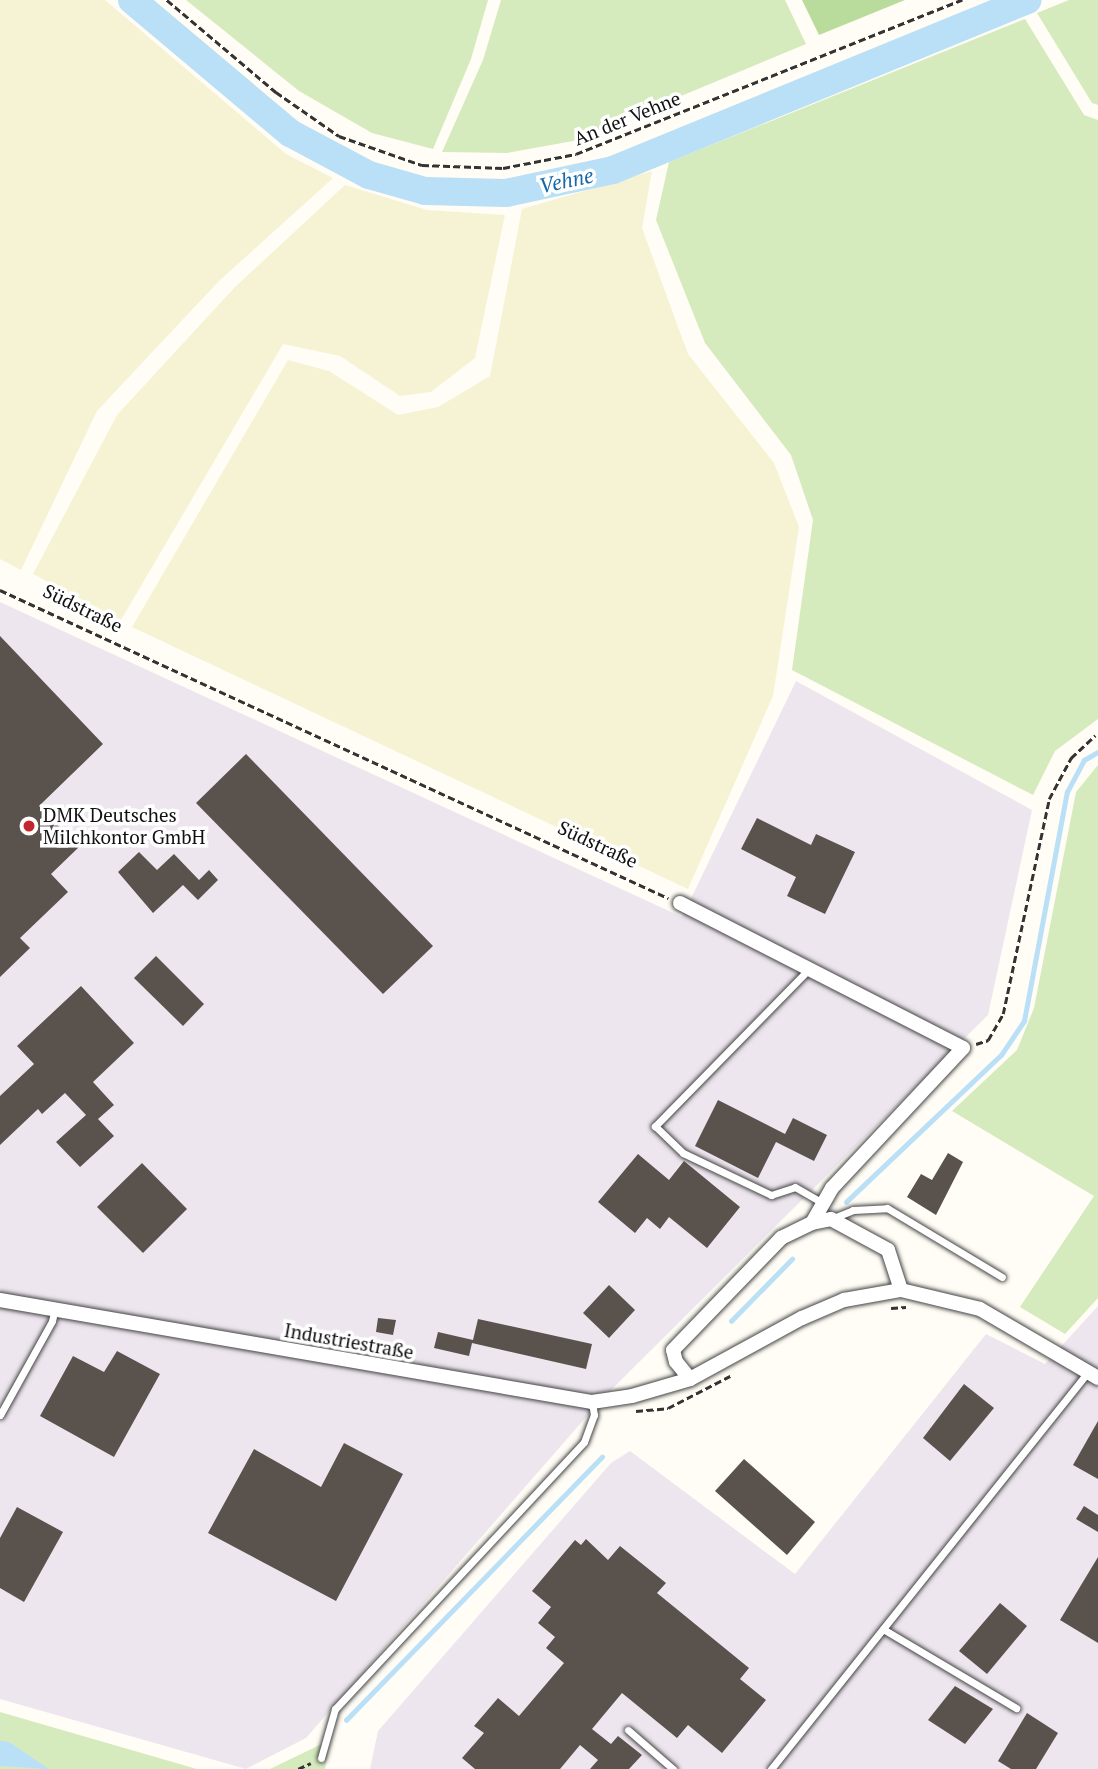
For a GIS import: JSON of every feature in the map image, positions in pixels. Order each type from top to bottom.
[{"type":"street","points":[[680,903],[963,1048],[832,1188],[812,1223]]},
{"type":"street","points":[[691,1379],[676,1362],[673,1350],[781,1238],[812,1223],[831,1219],[888,1250],[901,1290]]},
{"type":"street","name":"Industriestraße","points":[[0,1300],[592,1402],[632,1396],[691,1379],[802,1318],[844,1300],[901,1290],[980,1309],[1093,1375]]},
{"type":"lane","points":[[809,969],[655,1126],[683,1153],[771,1195],[795,1187],[824,1203]]},
{"type":"lane","points":[[831,1219],[853,1210],[887,1208],[1002,1277]]},
{"type":"lane","points":[[0,1415],[52,1321],[55,1308]]},
{"type":"lane","points":[[771,1769],[1093,1375]]},
{"type":"lane","points":[[321,1758],[335,1709],[584,1442],[594,1415],[592,1402]]},
{"type":"lane","points":[[883,1629],[1016,1708]]},
{"type":"lane","points":[[628,1730],[673,1769]]},
{"type":"path","name":"An der Vehne","points":[[167,0],[276,92],[339,136],[422,165],[503,168],[576,154],[962,0]]},
{"type":"path","name":"Südstraße","points":[[0,590],[680,903]]},
{"type":"path","points":[[963,1048],[988,1040],[1003,1014],[1049,799],[1071,758],[1095,736]]},
{"type":"path","points":[[886,1308],[912,1307]]},
{"type":"path","points":[[627,1412],[668,1408],[742,1368]]},
{"type":"path","points":[[298,1769],[321,1758]]},
{"type":"shaded area","points":[[0,0],[105,0],[286,154],[333,178],[219,281],[97,411],[21,570],[0,559]]},
{"type":"shaded area","points":[[652,171],[642,228],[688,354],[774,463],[799,527],[773,696],[688,889],[132,627],[288,360],[329,371],[398,415],[438,407],[490,376],[522,209]]},
{"type":"shaded area","points":[[345,185],[427,210],[505,215],[475,358],[431,392],[400,396],[340,356],[283,344],[121,620],[33,574],[117,415],[234,288]]},
{"type":"shaded area","points":[[0,602],[682,917],[796,681],[1032,810],[988,1015],[601,1400],[306,1738],[246,1769],[0,1699]]},
{"type":"shaded area","points":[[1098,1306],[1098,1769],[370,1769],[378,1731],[611,1463],[630,1451],[795,1574],[986,1334],[1045,1364]]},
{"type":"green space","points":[[186,0],[488,0],[471,59],[433,149],[372,133],[299,91]]},
{"type":"green space","points":[[501,0],[785,0],[806,44],[573,141],[507,153],[442,152],[483,60]]},
{"type":"green space","points":[[802,0],[905,0],[819,35]]},
{"type":"green space","points":[[1069,0],[1098,0],[1098,105],[1092,103],[1037,13]]},
{"type":"green space","points":[[1025,19],[1084,115],[1098,120],[1098,719],[1055,751],[1033,795],[792,670],[813,520],[791,455],[705,343],[656,220],[669,162]]},
{"type":"green space","points":[[1098,765],[1098,1298],[1065,1334],[1020,1307],[1094,1196],[952,1111],[1017,1050],[1034,1008],[1076,792]]},
{"type":"green space","points":[[0,1712],[197,1769],[0,1769]]},
{"type":"green space","points":[[330,1740],[325,1769],[270,1769]]},
{"type":"water","points":[[0,1741],[9,1742],[49,1769],[0,1766]]},
{"type":"building","name":"DMK Deutsches Milchkontor GmbH","points":[[0,636],[103,744],[39,806],[79,847],[51,874],[68,892],[20,938],[30,948],[0,977]]},
{"type":"building","points":[[246,754],[433,946],[383,994],[196,803]]},
{"type":"building","points":[[757,818],[811,845],[816,834],[855,852],[825,914],[787,896],[796,877],[741,849]]},
{"type":"building","points":[[139,852],[157,870],[174,854],[199,880],[209,870],[218,880],[198,900],[183,885],[153,913],[118,872]]},
{"type":"building","points":[[156,956],[204,1004],[183,1026],[134,978]]},
{"type":"building","points":[[81,986],[134,1043],[93,1082],[114,1105],[98,1119],[114,1136],[80,1167],[56,1142],[86,1115],[65,1093],[42,1114],[38,1109],[0,1145],[0,1096],[34,1064],[17,1046]]},
{"type":"building","points":[[718,1100],[785,1134],[793,1118],[827,1135],[814,1161],[776,1142],[758,1178],[695,1146]]},
{"type":"building","points":[[948,1153],[963,1162],[936,1215],[907,1197],[921,1174],[932,1180]]},
{"type":"building","points":[[638,1154],[669,1180],[684,1161],[740,1207],[707,1248],[669,1217],[660,1229],[647,1218],[635,1233],[598,1202]]},
{"type":"building","points":[[142,1163],[187,1209],[143,1253],[97,1207]]},
{"type":"building","points":[[609,1285],[635,1310],[609,1338],[583,1313]]},
{"type":"building","points":[[378,1318],[396,1320],[393,1335],[376,1332]]},
{"type":"building","points":[[478,1319],[592,1344],[586,1369],[472,1343],[469,1356],[434,1348],[438,1332],[473,1340]]},
{"type":"building","points":[[117,1351],[160,1374],[114,1457],[40,1416],[73,1356],[104,1372]]},
{"type":"building","points":[[964,1384],[994,1408],[950,1461],[923,1438]]},
{"type":"building","points":[[1098,1421],[1098,1479],[1073,1465]]},
{"type":"building","points":[[344,1443],[403,1474],[336,1601],[208,1533],[254,1449],[321,1487]]},
{"type":"building","points":[[744,1459],[815,1522],[787,1555],[715,1491]]},
{"type":"building","points":[[1084,1506],[1098,1515],[1098,1532],[1076,1519]]},
{"type":"building","points":[[17,1507],[63,1532],[24,1602],[0,1588],[0,1538]]},
{"type":"building","points":[[586,1539],[608,1560],[620,1546],[666,1583],[657,1593],[749,1668],[740,1679],[766,1700],[722,1753],[688,1725],[677,1738],[622,1693],[592,1729],[611,1744],[618,1736],[642,1755],[629,1769],[590,1769],[598,1760],[580,1745],[560,1769],[475,1769],[462,1758],[484,1733],[474,1726],[498,1698],[519,1716],[564,1663],[546,1648],[555,1637],[538,1623],[551,1607],[532,1591],[575,1540],[581,1545]]},
{"type":"building","points":[[1098,1557],[1098,1643],[1060,1620]]},
{"type":"building","points":[[1000,1603],[1027,1626],[987,1674],[959,1651]]},
{"type":"building","points":[[955,1686],[993,1709],[965,1744],[928,1720]]},
{"type":"building","points":[[1027,1713],[1058,1733],[1036,1769],[1011,1769],[998,1761]]},
{"type":"waterway","name":"Vehne","points":[[132,0],[290,133],[369,175],[425,191],[506,193],[613,170],[1027,0]]},
{"type":"waterway","points":[[846,1202],[1001,1055],[1024,1021],[1067,792],[1084,760],[1098,752]]},
{"type":"waterway","points":[[731,1321],[792,1259]]},
{"type":"waterway","points":[[346,1720],[602,1457]]},
{"type":"place","name":"DMK Deutsches Milchkontor GmbH","points":[[29,826]]}]
